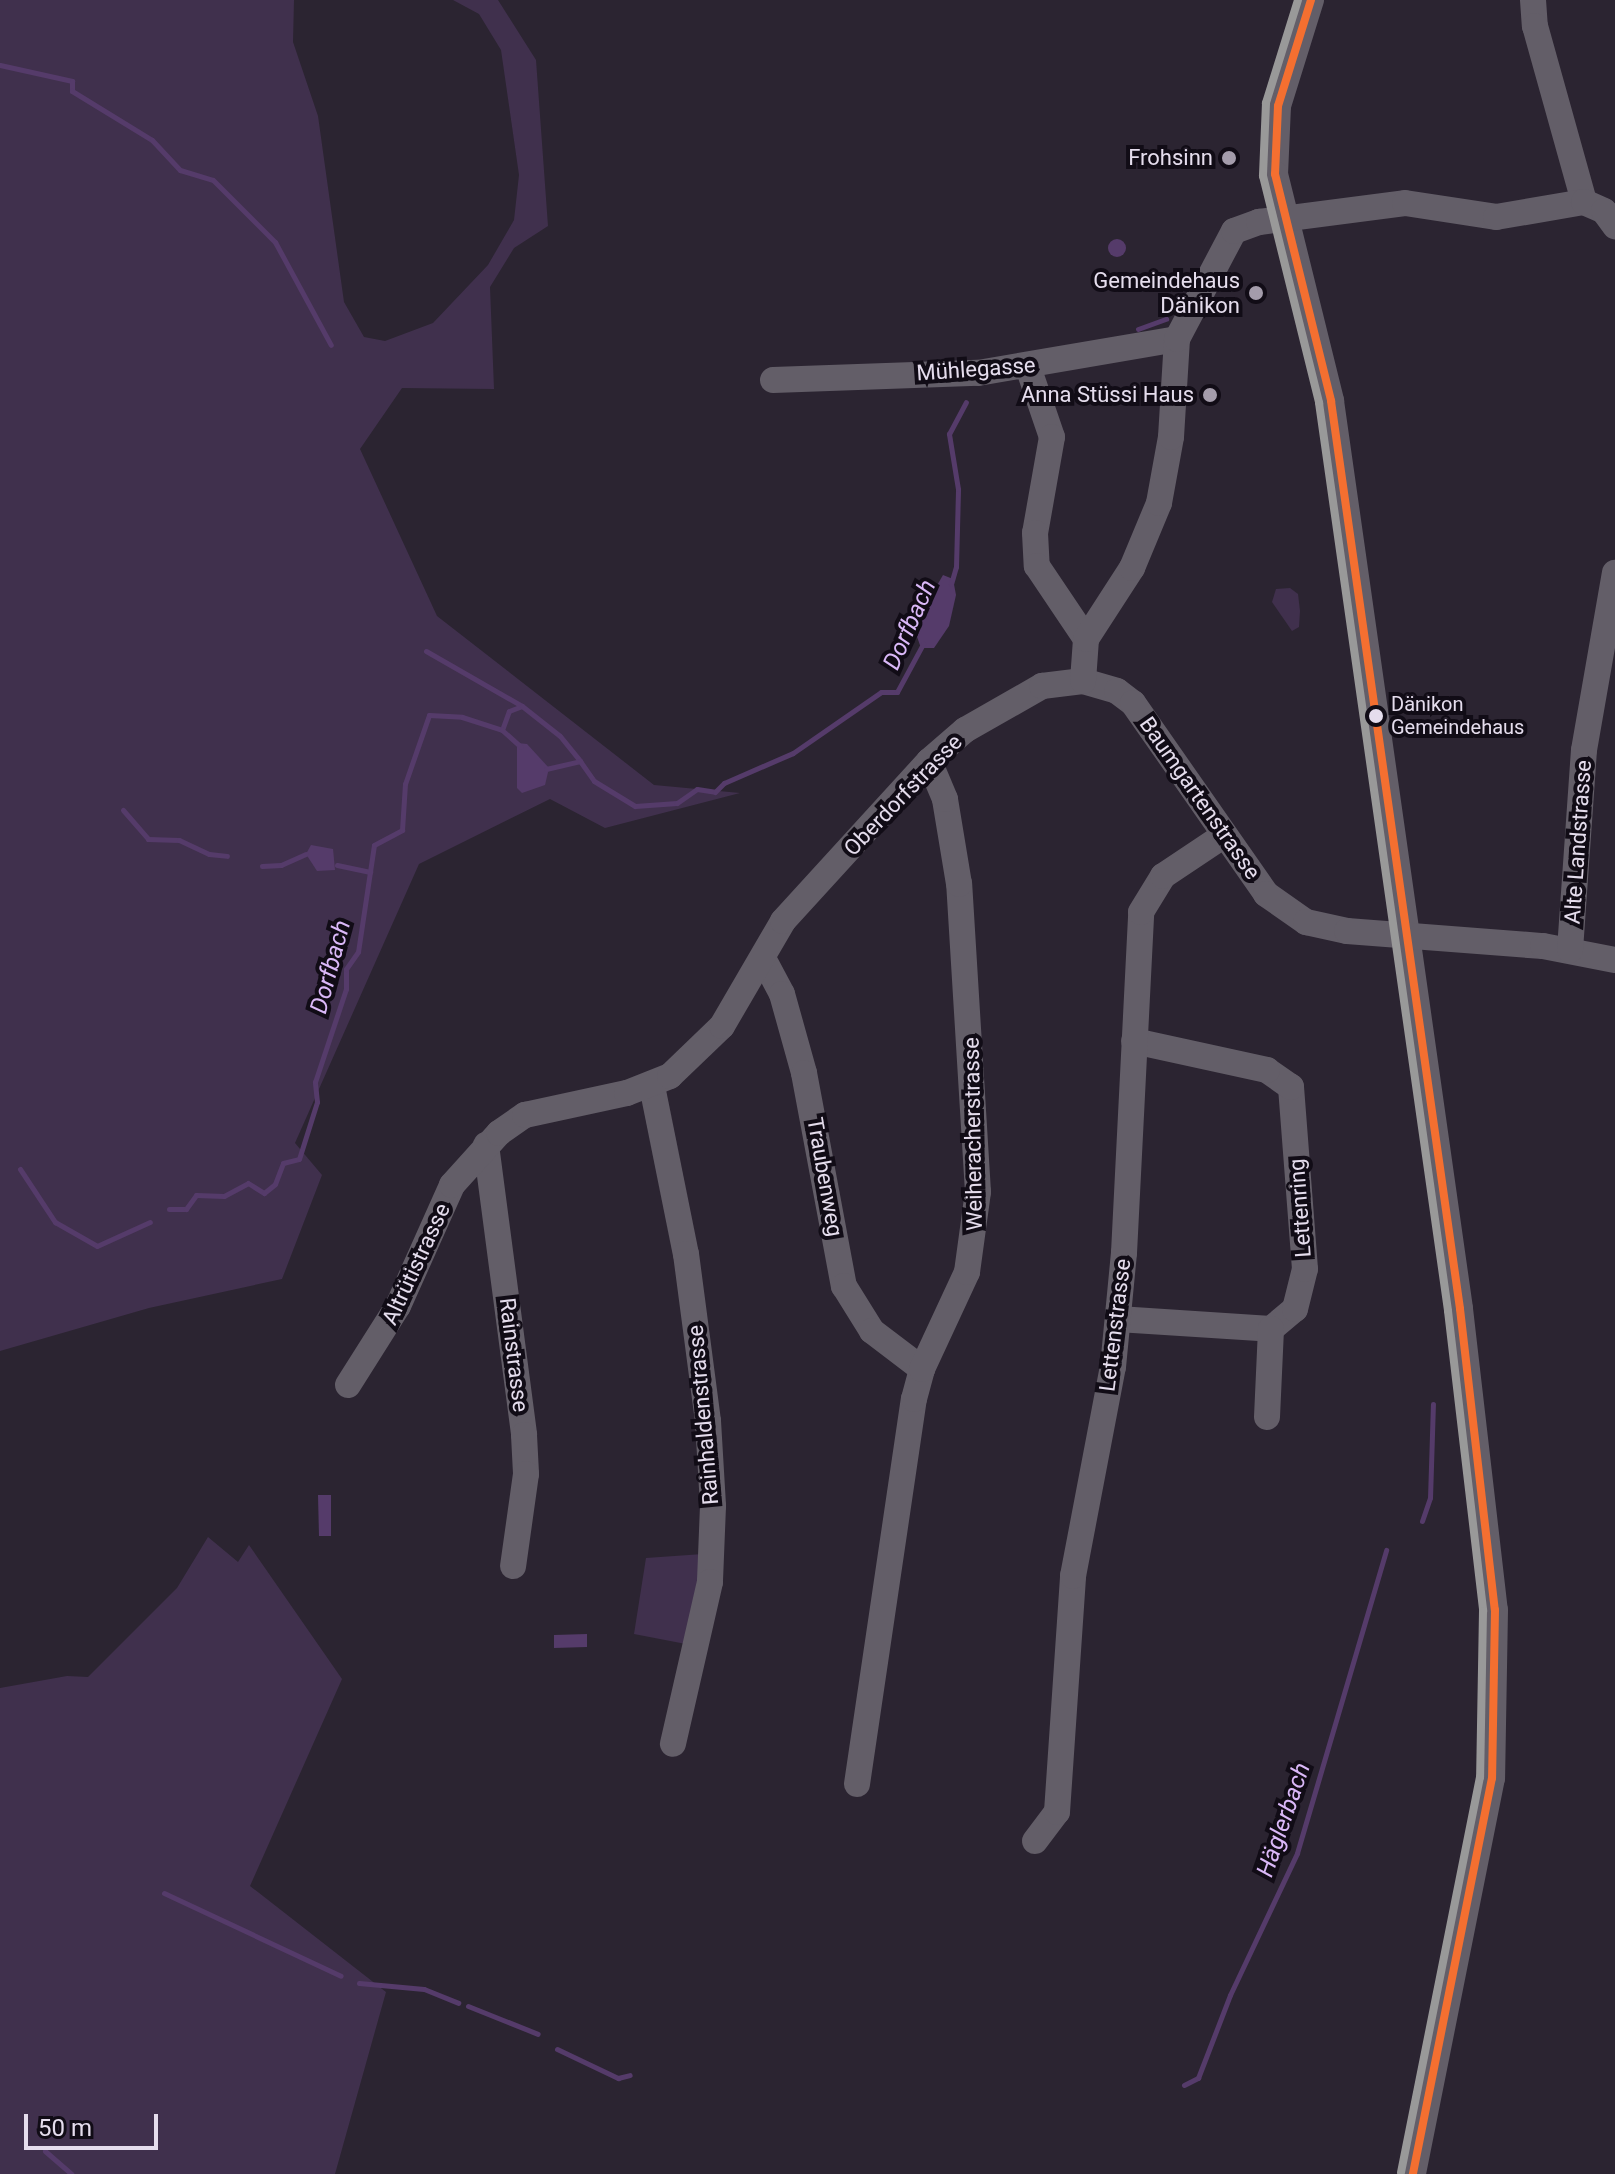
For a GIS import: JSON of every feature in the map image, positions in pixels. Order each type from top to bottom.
[{"type":"street","points":[[1310,0],[1275,124],[1275,174],[1331,401],[1460,1309],[1495,1610],[1497,1678],[1492,1778],[1413,2174]]},
{"type":"street","points":[[1528,1],[1584,202]]},
{"type":"street","points":[[1083,681],[1086,639],[1132,568],[1159,503],[1171,437],[1177,339],[1234,231],[1251,223],[1286,221],[1371,205],[1405,203],[1496,217],[1584,202],[1613,220]]},
{"type":"street","name":"Mühlegasse","points":[[773,380],[1028,367],[1177,339]]},
{"type":"street","points":[[1028,367],[1052,437],[1035,533],[1037,566],[1086,639]]},
{"type":"street","name":"Alte Landstrasse","points":[[1407,936],[1570,950],[1584,750],[1615,573]]},
{"type":"street","name":"Baumgartenstrasse","points":[[1083,681],[1117,691],[1133,703],[1266,894],[1306,922],[1407,936]]},
{"type":"street","name":"Oberdorfstrasse","points":[[486,1145],[525,1115],[652,1086],[708,1042],[764,960],[783,921],[929,761],[965,730],[1042,686],[1083,681]]},
{"type":"street","name":"Weiheracherstrasse","points":[[857,1784],[922,1369],[967,1272],[978,1192],[959,884],[945,799],[929,761]]},
{"type":"street","name":"Lettenstrasse","points":[[1035,1841],[1057,1812],[1073,1576],[1118,1319],[1137,931],[1143,903],[1163,876],[1223,836]]},
{"type":"street","points":[[1570,950],[1615,960]]},
{"type":"street","name":"Traubenweg","points":[[764,960],[782,994],[804,1073],[844,1286],[872,1331],[922,1369]]},
{"type":"street","name":"Lettenring","points":[[1134,1041],[1267,1070],[1291,1087],[1305,1269],[1295,1309],[1271,1329]]},
{"type":"street","name":"Rainhaldenstrasse","points":[[652,1086],[686,1254],[708,1421],[713,1506],[710,1582],[673,1744]]},
{"type":"street","name":"Altrütistrasse","points":[[348,1385],[392,1317],[452,1185],[486,1145]]},
{"type":"street","name":"Rainstrasse","points":[[486,1145],[524,1437],[526,1474],[513,1566]]},
{"type":"street","points":[[1118,1319],[1271,1329],[1267,1417]]},
{"type":"shaded area","points":[[0,0],[294,0],[293,42],[318,116],[344,302],[364,337],[385,341],[433,323],[488,265],[514,220],[519,175],[501,50],[479,14],[453,0],[498,0],[536,60],[548,226],[514,248],[490,287],[494,389],[402,388],[360,449],[437,616],[654,785],[740,793],[605,828],[550,799],[419,864],[295,1143],[322,1175],[282,1279],[149,1308],[0,1351]]},
{"type":"shaded area","points":[[1117,239],[1126,248],[1117,257],[1108,248]]},
{"type":"shaded area","points":[[943,575],[953,579],[956,595],[949,626],[934,648],[921,648],[916,634],[920,615]]},
{"type":"shaded area","points":[[1290,588],[1298,594],[1300,611],[1299,627],[1292,631],[1272,602],[1276,589]]},
{"type":"shaded area","points":[[517,743],[527,744],[549,768],[545,785],[522,793],[517,788]]},
{"type":"shaded area","points":[[311,845],[333,849],[335,870],[317,871],[306,854]]},
{"type":"shaded area","points":[[318,1495],[331,1495],[331,1536],[319,1536]]},
{"type":"shaded area","points":[[208,1537],[238,1562],[249,1545],[342,1679],[250,1886],[386,1992],[335,2174],[0,2174],[0,1688],[67,1676],[88,1677],[177,1588]]},
{"type":"shaded area","points":[[703,1554],[691,1645],[634,1634],[646,1558]]},
{"type":"shaded area","points":[[587,1634],[587,1647],[554,1648],[554,1635]]},
{"type":"waterway","points":[[0,65],[72,81],[72,91],[152,140],[180,170],[213,180],[275,242],[331,345]]},
{"type":"waterway","name":"Dorfbach","points":[[1138,329],[1166,319]]},
{"type":"waterway","name":"Dorfbach","points":[[951,584],[956,567],[958,489],[949,434],[966,402]]},
{"type":"waterway","name":"Dorfbach","points":[[546,769],[580,761],[594,781],[635,806],[677,803],[697,789],[715,792],[724,783],[793,753],[881,692],[897,692],[923,644]]},
{"type":"waterway","points":[[426,651],[522,706]]},
{"type":"waterway","name":"Dorfbach","points":[[502,730],[509,711],[522,706],[560,736],[580,761]]},
{"type":"waterway","name":"Dorfbach","points":[[169,1209],[186,1209],[196,1195],[224,1196],[248,1183],[264,1193],[275,1184],[283,1163],[299,1159],[317,1102],[315,1082],[346,989],[346,969],[358,952],[374,845],[402,830],[405,784],[429,715],[462,717],[502,730],[521,747]]},
{"type":"waterway","points":[[123,810],[148,839],[179,840],[209,854],[227,856]]},
{"type":"waterway","points":[[262,866],[281,865],[306,854]]},
{"type":"waterway","points":[[337,865],[370,872]]},
{"type":"waterway","name":"Dorfbach","points":[[20,1169],[55,1222],[97,1246],[150,1222]]},
{"type":"waterway","name":"Häglerbach","points":[[1422,1521],[1430,1498],[1433,1404]]},
{"type":"waterway","name":"Häglerbach","points":[[1184,2085],[1198,2078],[1230,1995],[1297,1853],[1386,1550]]},
{"type":"waterway","points":[[164,1893],[341,1976]]},
{"type":"waterway","name":"Häglerbach","points":[[359,1983],[424,1989],[458,2003]]},
{"type":"waterway","name":"Häglerbach","points":[[468,2006],[538,2034]]},
{"type":"waterway","name":"Häglerbach","points":[[557,2049],[618,2078],[630,2075]]},
{"type":"waterway","points":[[45,2151],[71,2174]]},
{"type":"transit line","points":[[1298,0],[1266,103],[1263,176],[1319,403],[1448,1311],[1483,1611],[1480,1777],[1401,2172]]},
{"type":"transit line","points":[[1311,0],[1278,106],[1275,174],[1331,401],[1460,1309],[1495,1610],[1492,1778],[1413,2174]]},
{"type":"place","name":"Frohsinn","points":[[1229,158]]},
{"type":"place","name":"Gemeindehaus Dänikon","points":[[1256,293]]},
{"type":"place","name":"Anna Stüssi Haus","points":[[1210,395]]},
{"type":"place","name":"Dänikon Gemeindehaus","points":[[1376,716]]}]
